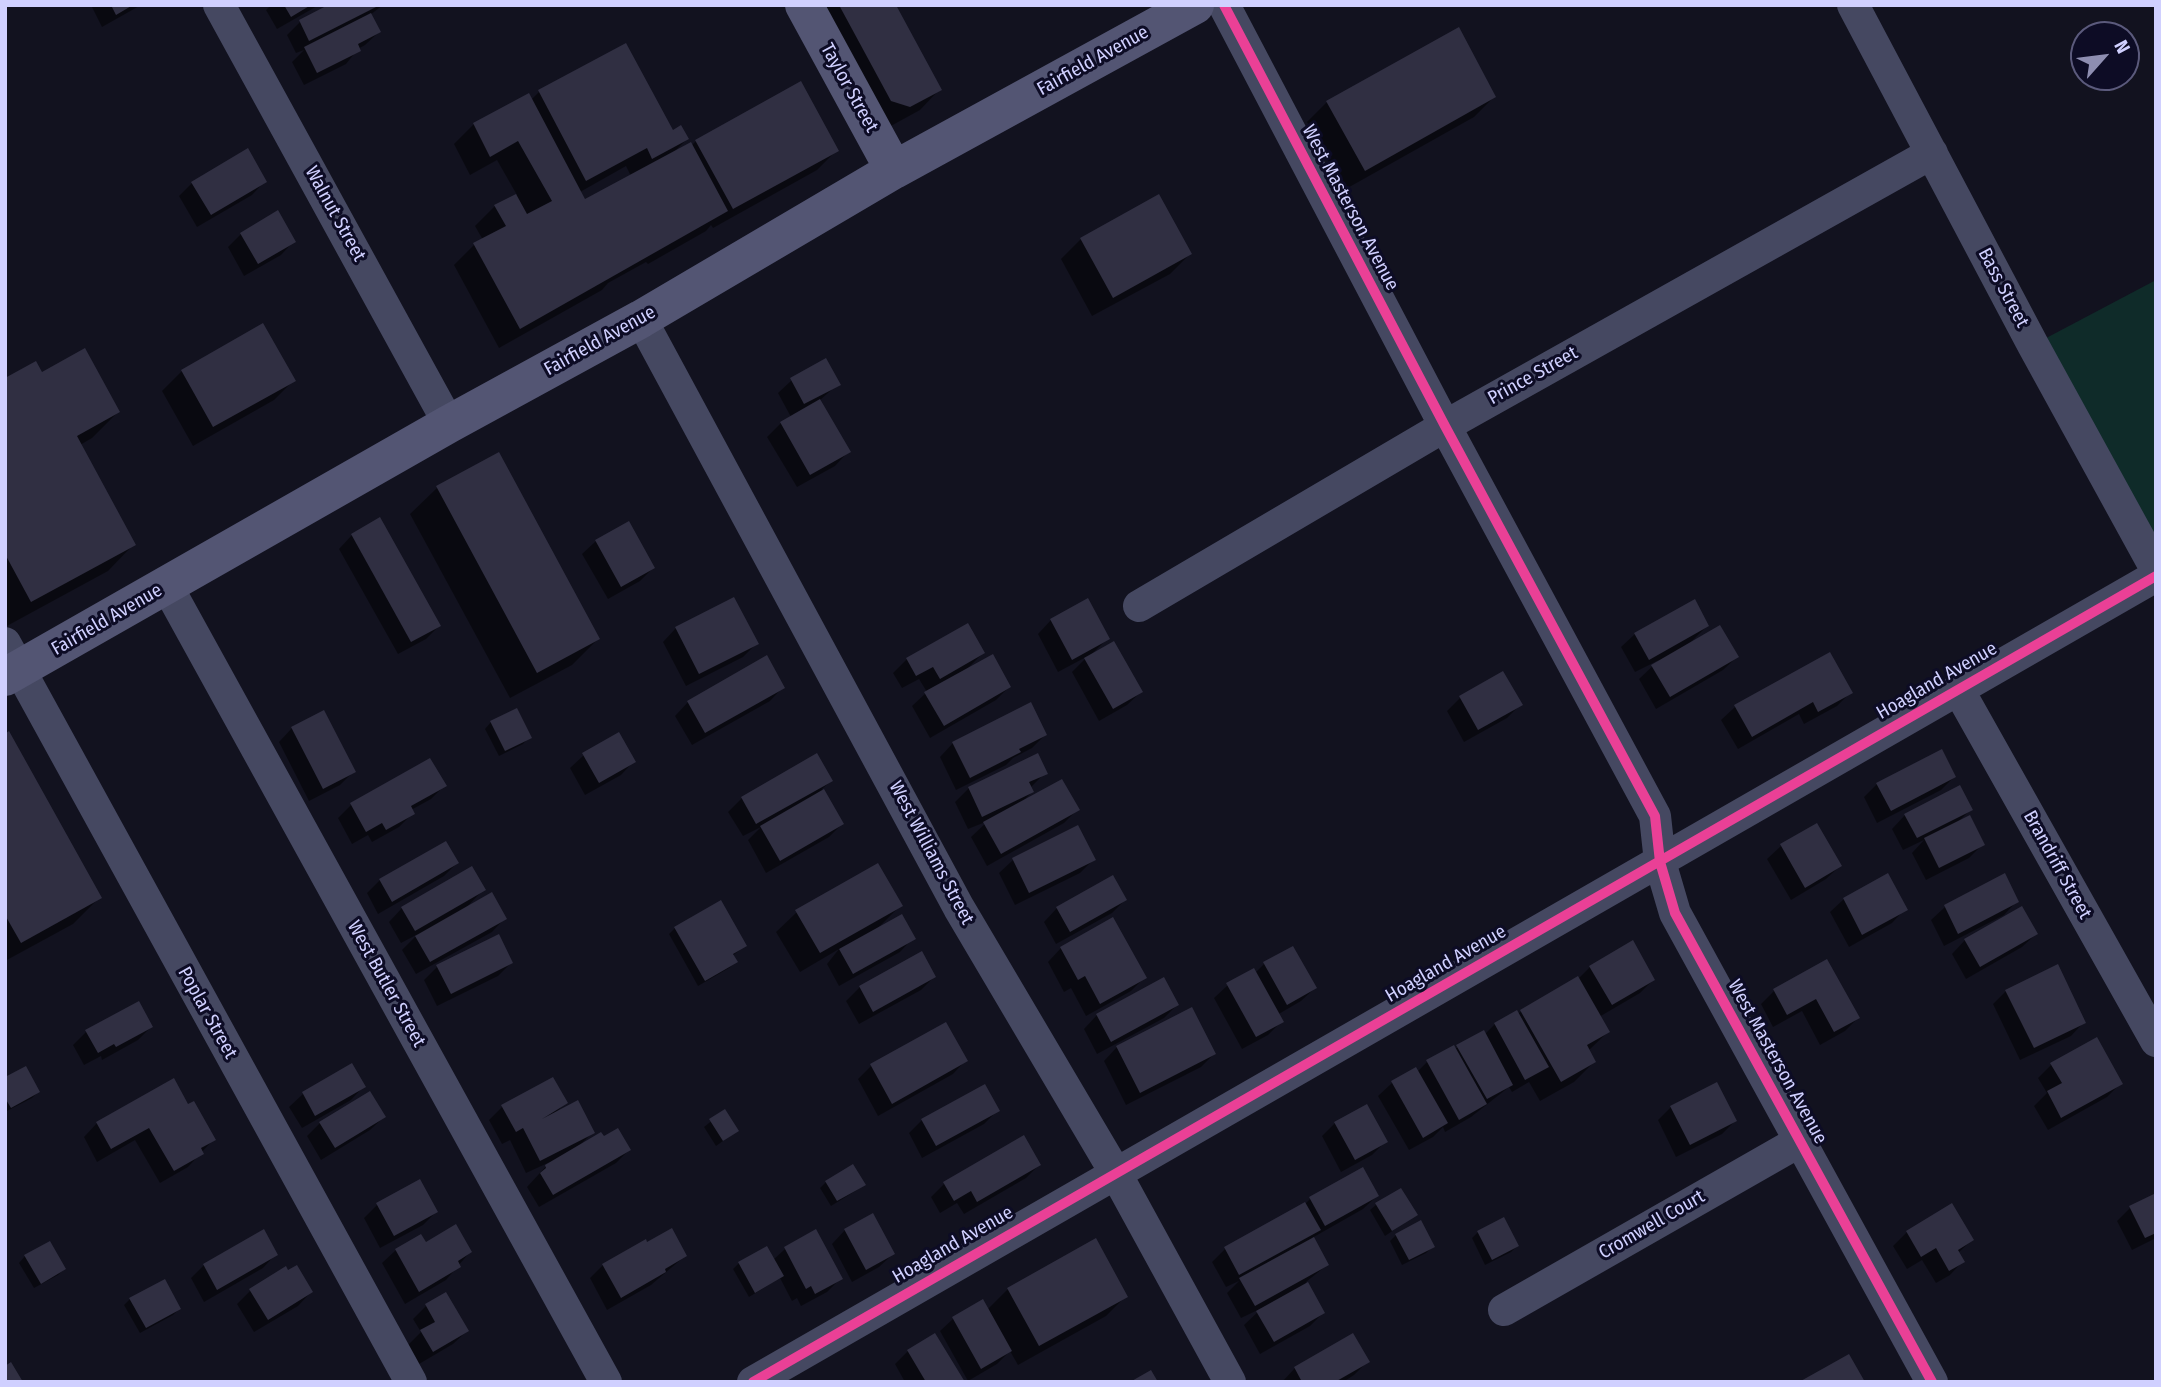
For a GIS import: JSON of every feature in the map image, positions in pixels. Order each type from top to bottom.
[{"type":"main road","name":"Taylor Street","points":[[804,5],[894,170]]},
{"type":"main road","name":"Fairfield Avenue","points":[[10,663],[167,586],[449,424],[641,319],[894,170],[1195,5]]},
{"type":"street","name":"Walnut Street","points":[[219,5],[449,424]]},
{"type":"street","name":"West Masterson Avenue","points":[[1224,5],[1654,816],[1660,862],[1675,913],[1932,1382]]},
{"type":"street","name":"Bass Street","points":[[1853,5],[2032,345],[2156,569]]},
{"type":"street","name":"Prince Street","points":[[1139,606],[1445,426],[1932,153]]},
{"type":"street","name":"West Williams Street","points":[[641,319],[959,908],[1115,1172],[1230,1382]]},
{"type":"street","name":"Hoagland Avenue","points":[[753,1382],[2156,576]]},
{"type":"street","name":"West Butler Street","points":[[167,586],[606,1382]]},
{"type":"street","name":"Poplar Street","points":[[10,663],[411,1382]]},
{"type":"street","name":"Brandriff Street","points":[[1958,689],[2156,1041]]},
{"type":"street","name":"Cromwell Court","points":[[1504,1310],[1800,1141]]},
{"type":"green space","points":[[2156,280],[2156,569],[2033,345]]},
{"type":"building","points":[[111,5],[133,5],[116,15]]},
{"type":"building","points":[[284,5],[311,5],[291,17]]},
{"type":"building","points":[[328,5],[380,5],[309,41],[299,20]]},
{"type":"building","points":[[839,5],[896,5],[942,90],[910,107],[891,101]]},
{"type":"building","points":[[371,13],[381,32],[358,44],[361,51],[317,73],[304,47]]},
{"type":"building","points":[[1459,27],[1496,97],[1365,171],[1326,101]]},
{"type":"building","points":[[626,43],[673,130],[681,125],[689,139],[652,159],[647,148],[586,181],[538,90]]},
{"type":"building","points":[[801,81],[839,151],[733,209],[695,140]]},
{"type":"building","points":[[529,93],[585,199],[691,142],[728,211],[520,329],[473,243],[506,226],[494,205],[516,194],[527,214],[552,201],[518,141],[490,157],[473,123]]},
{"type":"building","points":[[248,148],[267,182],[211,215],[191,182]]},
{"type":"building","points":[[1159,194],[1192,254],[1113,298],[1080,238]]},
{"type":"building","points":[[278,210],[296,242],[258,264],[240,233]]},
{"type":"building","points":[[263,323],[296,381],[213,427],[181,370]]},
{"type":"building","points":[[85,348],[120,412],[77,436],[136,545],[31,602],[5,554],[5,378],[36,361],[42,372]]},
{"type":"building","points":[[826,358],[841,385],[804,404],[790,378]]},
{"type":"building","points":[[820,399],[851,452],[810,475],[780,422]]},
{"type":"building","points":[[499,452],[600,639],[537,673],[436,486]]},
{"type":"building","points":[[380,517],[441,626],[411,642],[351,534]]},
{"type":"building","points":[[629,521],[655,568],[621,587],[595,540]]},
{"type":"building","points":[[734,597],[759,644],[699,674],[675,627]]},
{"type":"building","points":[[1088,598],[1110,639],[1072,660],[1050,619]]},
{"type":"building","points":[[1695,599],[1709,626],[1649,660],[1634,633]]},
{"type":"building","points":[[968,623],[985,653],[940,679],[933,667],[916,676],[906,658]]},
{"type":"building","points":[[1720,625],[1739,657],[1670,697],[1651,665]]},
{"type":"building","points":[[1114,641],[1143,692],[1113,709],[1084,658]]},
{"type":"building","points":[[1830,652],[1853,693],[1818,712],[1813,702],[1752,737],[1734,705]]},
{"type":"building","points":[[993,654],[1011,687],[944,726],[924,692]]},
{"type":"building","points":[[767,655],[785,688],[705,733],[687,701]]},
{"type":"building","points":[[1503,671],[1523,705],[1478,730],[1459,696]]},
{"type":"building","points":[[1031,702],[1047,735],[1019,749],[1021,752],[970,778],[952,742]]},
{"type":"building","points":[[517,708],[532,738],[505,751],[490,721]]},
{"type":"building","points":[[324,710],[356,772],[323,789],[291,727]]},
{"type":"building","points":[[9,731],[102,898],[21,943],[5,915],[5,734]]},
{"type":"building","points":[[619,732],[636,762],[599,783],[582,753]]},
{"type":"building","points":[[1942,749],[1956,777],[1891,811],[1876,783]]},
{"type":"building","points":[[817,753],[833,781],[756,824],[741,797]]},
{"type":"building","points":[[1038,753],[1048,774],[1029,782],[1034,792],[982,817],[968,787]]},
{"type":"building","points":[[430,758],[447,786],[411,806],[415,814],[386,830],[382,823],[366,832],[350,803]]},
{"type":"building","points":[[1062,779],[1080,810],[1001,854],[983,822]]},
{"type":"building","points":[[1960,785],[1973,810],[1917,838],[1904,814]]},
{"type":"building","points":[[824,789],[844,824],[780,861],[760,826]]},
{"type":"building","points":[[1970,815],[1985,845],[1939,868],[1924,838]]},
{"type":"building","points":[[1817,823],[1842,866],[1805,888],[1780,844]]},
{"type":"building","points":[[1078,825],[1096,860],[1029,893],[1012,858]]},
{"type":"building","points":[[446,841],[459,863],[392,902],[379,879]]},
{"type":"building","points":[[878,863],[903,906],[820,953],[795,910]]},
{"type":"building","points":[[472,866],[486,890],[415,931],[401,907]]},
{"type":"building","points":[[1888,873],[1908,910],[1862,935],[1843,898]]},
{"type":"building","points":[[2005,873],[2019,902],[1958,934],[1944,905]]},
{"type":"building","points":[[1113,875],[1127,900],[1070,932],[1056,907]]},
{"type":"building","points":[[492,892],[507,919],[430,962],[415,936]]},
{"type":"building","points":[[721,900],[747,946],[733,954],[738,962],[705,981],[674,927]]},
{"type":"building","points":[[2022,906],[2038,934],[1980,967],[1964,939]]},
{"type":"building","points":[[902,914],[916,939],[853,974],[839,949]]},
{"type":"building","points":[[1113,917],[1147,978],[1100,1004],[1085,976],[1078,980],[1060,947]]},
{"type":"building","points":[[499,934],[513,963],[451,994],[436,965]]},
{"type":"building","points":[[1633,940],[1655,980],[1612,1005],[1589,966]]},
{"type":"building","points":[[1293,946],[1317,988],[1287,1005],[1263,962]]},
{"type":"building","points":[[922,951],[936,977],[873,1012],[859,986]]},
{"type":"building","points":[[1827,959],[1860,1018],[1834,1032],[1816,999],[1787,1015],[1773,989]]},
{"type":"building","points":[[2058,964],[2086,1023],[2034,1048],[2005,990]]},
{"type":"building","points":[[1254,968],[1284,1022],[1256,1037],[1226,983]]},
{"type":"building","points":[[1578,976],[1610,1032],[1587,1045],[1596,1062],[1561,1082],[1520,1010]]},
{"type":"building","points":[[1164,977],[1179,1005],[1111,1042],[1096,1014]]},
{"type":"building","points":[[139,1001],[153,1027],[116,1047],[114,1044],[98,1053],[85,1030]]},
{"type":"building","points":[[1192,1007],[1216,1054],[1140,1093],[1116,1046]]},
{"type":"building","points":[[1517,1010],[1549,1067],[1525,1080],[1494,1023]]},
{"type":"building","points":[[946,1022],[968,1061],[892,1104],[870,1064]]},
{"type":"building","points":[[1484,1030],[1513,1085],[1487,1099],[1456,1045]]},
{"type":"building","points":[[2097,1037],[2123,1084],[2061,1118],[2047,1091],[2062,1083],[2050,1063]]},
{"type":"building","points":[[1454,1045],[1487,1104],[1459,1120],[1426,1060]]},
{"type":"building","points":[[352,1063],[366,1087],[315,1116],[302,1092]]},
{"type":"building","points":[[26,1066],[40,1092],[11,1108],[5,1098],[5,1077]]},
{"type":"building","points":[[1416,1067],[1448,1123],[1423,1138],[1391,1081]]},
{"type":"building","points":[[553,1077],[568,1103],[542,1119],[578,1100],[595,1133],[540,1161],[523,1128],[516,1132],[501,1105]]},
{"type":"building","points":[[174,1078],[188,1104],[194,1101],[216,1140],[201,1148],[204,1154],[174,1171],[149,1128],[111,1149],[96,1122]]},
{"type":"building","points":[[1717,1082],[1737,1121],[1690,1145],[1670,1106]]},
{"type":"building","points":[[985,1084],[1000,1111],[936,1146],[921,1119]]},
{"type":"building","points":[[370,1091],[386,1117],[335,1148],[319,1122]]},
{"type":"building","points":[[1367,1104],[1388,1142],[1355,1160],[1334,1122]]},
{"type":"building","points":[[725,1109],[739,1131],[723,1141],[709,1119]]},
{"type":"building","points":[[618,1128],[631,1150],[553,1195],[540,1173],[546,1168],[545,1165],[601,1132],[604,1136]]},
{"type":"building","points":[[1024,1135],[1041,1165],[977,1202],[971,1191],[954,1201],[943,1182]]},
{"type":"building","points":[[853,1164],[866,1185],[837,1201],[825,1181]]},
{"type":"building","points":[[1363,1167],[1379,1196],[1325,1226],[1309,1197]]},
{"type":"building","points":[[420,1179],[438,1212],[394,1236],[376,1203]]},
{"type":"building","points":[[1401,1188],[1418,1215],[1392,1231],[1375,1203]]},
{"type":"building","points":[[2156,1193],[2156,1233],[2145,1238],[2129,1206]]},
{"type":"building","points":[[1305,1202],[1321,1230],[1239,1275],[1224,1247]]},
{"type":"building","points":[[1952,1203],[1974,1240],[1958,1250],[1965,1262],[1949,1271],[1936,1248],[1921,1257],[1906,1231]]},
{"type":"building","points":[[873,1213],[895,1254],[866,1270],[844,1229]]},
{"type":"building","points":[[1504,1217],[1519,1246],[1492,1260],[1477,1231]]},
{"type":"building","points":[[1421,1220],[1435,1247],[1409,1260],[1395,1234]]},
{"type":"building","points":[[456,1224],[472,1252],[458,1261],[461,1267],[419,1292],[395,1249],[421,1234],[426,1242]]},
{"type":"building","points":[[672,1228],[687,1256],[665,1269],[666,1272],[621,1298],[602,1264],[646,1239],[647,1242]]},
{"type":"building","points":[[264,1229],[278,1255],[217,1290],[203,1264]]},
{"type":"building","points":[[816,1229],[843,1279],[815,1294],[811,1286],[806,1289],[784,1247]]},
{"type":"building","points":[[1314,1237],[1329,1265],[1255,1306],[1239,1278]]},
{"type":"building","points":[[1096,1238],[1128,1297],[1039,1346],[1007,1288]]},
{"type":"building","points":[[50,1241],[66,1269],[41,1284],[24,1255]]},
{"type":"building","points":[[767,1246],[784,1276],[755,1293],[738,1262]]},
{"type":"building","points":[[297,1265],[313,1292],[268,1320],[249,1289],[286,1266],[288,1270]]},
{"type":"building","points":[[165,1279],[181,1309],[146,1328],[129,1298]]},
{"type":"building","points":[[1308,1282],[1325,1313],[1274,1342],[1256,1311]]},
{"type":"building","points":[[446,1292],[469,1331],[433,1352],[420,1330],[435,1322],[425,1304]]},
{"type":"building","points":[[983,1299],[1012,1351],[981,1369],[952,1317]]},
{"type":"building","points":[[935,1333],[965,1382],[926,1382],[907,1350]]},
{"type":"building","points":[[1353,1333],[1370,1362],[1335,1382],[1302,1382],[1294,1367]]},
{"type":"building","points":[[1849,1354],[1865,1382],[1799,1382]]},
{"type":"building","points":[[11,1362],[23,1382],[5,1382],[5,1366]]},
{"type":"building","points":[[1151,1370],[1158,1382],[1130,1382]]},
{"type":"cycle path","points":[[1224,5],[1445,426],[1655,816],[1660,862],[1675,913],[1932,1382]]},
{"type":"cycle path","points":[[753,1382],[2156,576]]}]
